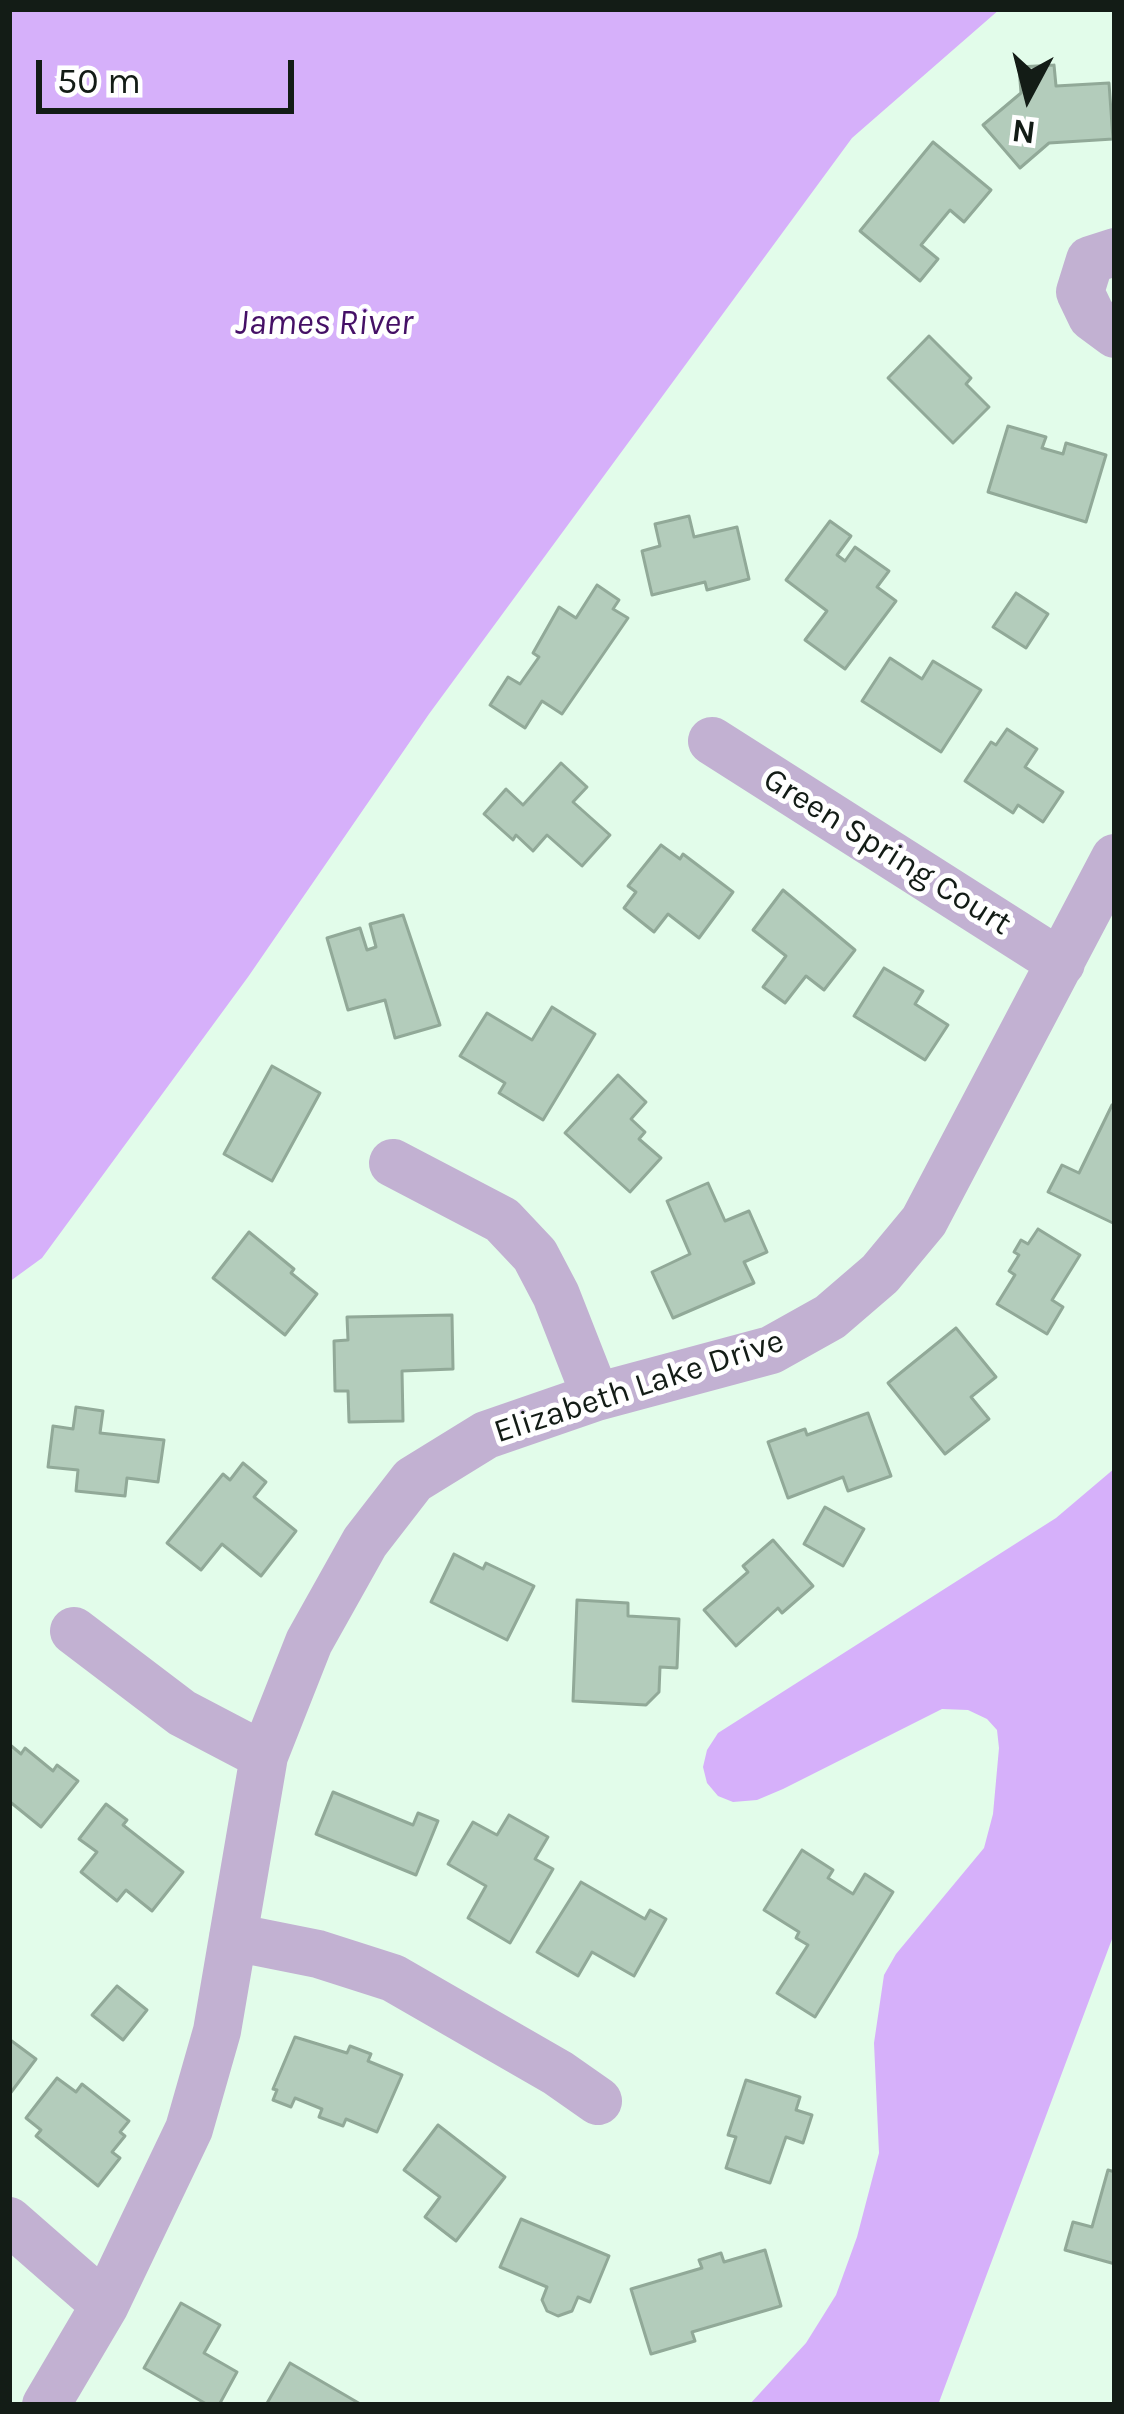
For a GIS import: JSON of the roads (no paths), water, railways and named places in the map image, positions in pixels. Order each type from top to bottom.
[{"type":"street","points":[[1115,252],[1090,260],[1080,292],[1093,317],[1115,334]]},
{"type":"street","name":"Green Spring Court","points":[[712,741],[1061,963]]},
{"type":"street","name":"Elizabeth Lake Drive","points":[[46,2405],[105,2305],[189,2129],[217,2031],[264,1756],[309,1642],[365,1542],[412,1480],[486,1435],[596,1397],[771,1350],[830,1318],[880,1274],[924,1221],[1115,858]]},
{"type":"street","points":[[393,1163],[502,1220],[535,1255],[596,1397]]},
{"type":"street","points":[[74,1631],[182,1713],[264,1756]]},
{"type":"street","points":[[233,1937],[318,1954],[393,1978],[558,2073],[598,2102]]},
{"type":"street","points":[[9,2221],[105,2305]]},
{"type":"water","name":"James River","points":[[9,9],[1000,9],[852,138],[429,714],[248,977],[42,1258],[9,1282]]},
{"type":"water","points":[[1115,1468],[1115,1931],[938,2405],[749,2405],[806,2343],[836,2295],[879,2153],[874,2043],[884,1975],[984,1848],[993,1814],[999,1748],[997,1730],[987,1719],[968,1710],[942,1709],[783,1789],[757,1800],[733,1802],[718,1796],[707,1783],[703,1767],[707,1750],[718,1733],[1056,1518]]}]
